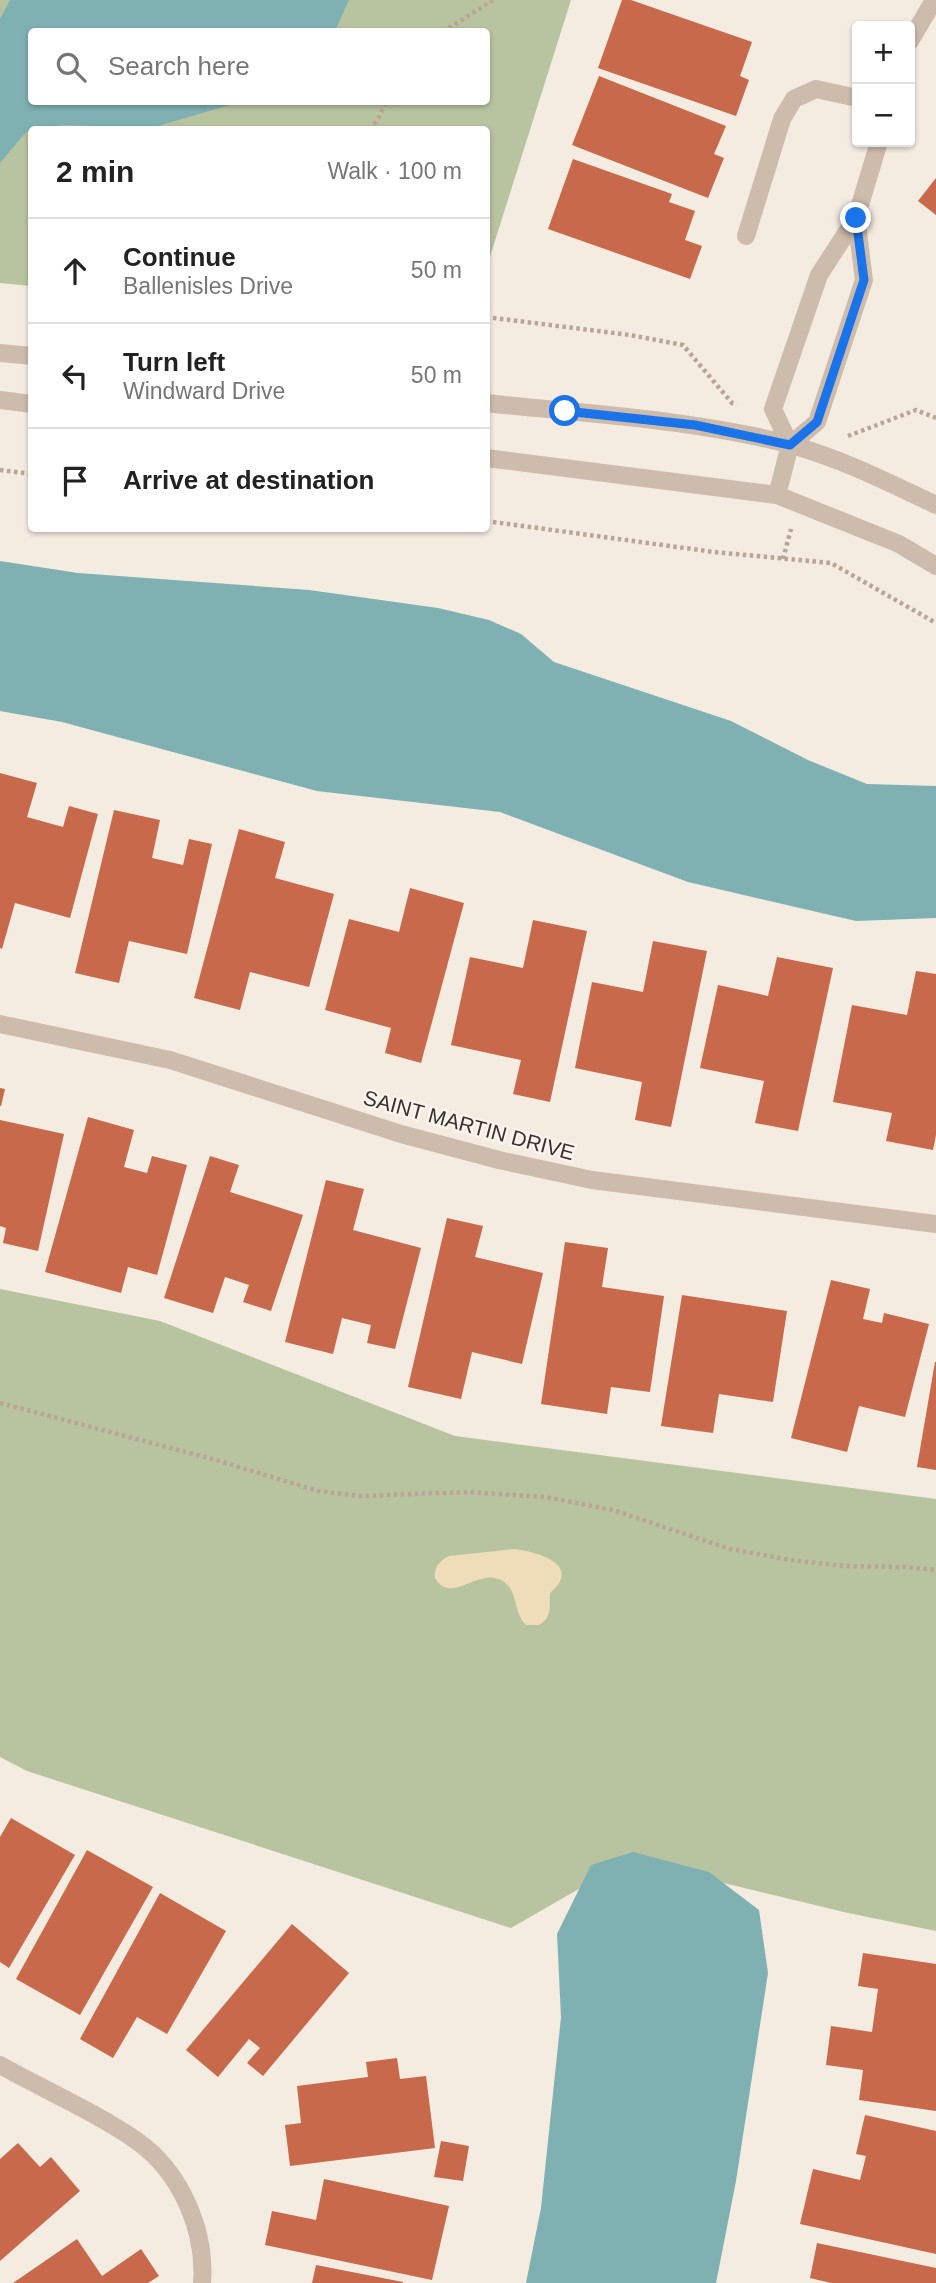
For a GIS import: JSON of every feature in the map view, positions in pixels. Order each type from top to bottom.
[{"type":"street","points":[[915,32],[934,0]]},
{"type":"street","points":[[746,236],[782,119],[794,99],[816,89],[852,97]]},
{"type":"street","points":[[790,445],[773,409],[819,275],[856,218],[877,147]]},
{"type":"street","points":[[776,495],[790,445],[817,422],[864,280],[856,218]]},
{"type":"street","points":[[0,353],[28,356]]},
{"type":"street","points":[[0,400],[28,404]]},
{"type":"street","points":[[490,403],[695,425],[790,445],[864,471],[936,505]]},
{"type":"street","points":[[490,459],[776,495],[899,544],[936,566]]},
{"type":"street","name":"SAINT MARTIN DRIVE","points":[[0,1024],[170,1060],[401,1134],[499,1160],[606,1182],[936,1224]]},
{"type":"street","points":[[0,2065],[139,2143],[165,2168],[185,2198],[198,2232],[204,2268],[202,2283]]},
{"type":"path","points":[[449,28],[493,0]]},
{"type":"path","points":[[373,126],[385,105]]},
{"type":"path","points":[[490,318],[630,335],[683,345],[733,403],[773,409]]},
{"type":"path","points":[[817,422],[847,437],[916,410],[936,418]]},
{"type":"path","points":[[0,470],[28,474]]},
{"type":"path","points":[[783,559],[794,521]]},
{"type":"path","points":[[490,522],[714,552],[831,563],[936,623]]},
{"type":"path","points":[[0,1403],[216,1460],[317,1492],[360,1496],[468,1492],[546,1497],[613,1510],[730,1549],[844,1566],[936,1570]]},
{"type":"green space","points":[[0,0],[571,0],[490,256],[490,126],[28,126],[28,286],[0,283]]},
{"type":"green space","points":[[0,1289],[160,1321],[455,1436],[936,1499],[936,1931],[848,1913],[629,1860],[511,1928],[27,1771],[0,1757]]},
{"type":"sand","points":[[514,1549],[545,1557],[560,1568],[562,1575],[550,1593],[548,1615],[539,1625],[526,1625],[518,1612],[512,1591],[502,1581],[486,1578],[447,1588],[435,1578],[438,1565],[449,1556]]},
{"type":"water","points":[[10,0],[349,0],[336,28],[28,28],[28,105],[230,105],[158,126],[28,126],[28,132],[0,163],[0,19]]},
{"type":"water","points":[[0,561],[78,573],[309,590],[438,608],[489,620],[521,634],[554,662],[731,721],[808,760],[867,784],[936,786],[936,918],[856,921],[688,882],[500,812],[317,791],[62,722],[0,711]]},
{"type":"water","points":[[633,1852],[709,1872],[759,1910],[768,1973],[736,2181],[716,2283],[526,2283],[541,2208],[561,2017],[557,1934],[591,1865]]},
{"type":"building","points":[[622,0],[631,0],[752,42],[740,76],[749,80],[736,116],[598,68]]},
{"type":"building","points":[[599,76],[726,126],[714,154],[724,158],[708,198],[572,145]]},
{"type":"building","points":[[573,159],[672,194],[669,202],[695,211],[685,240],[702,246],[690,279],[548,229]]},
{"type":"building","points":[[936,178],[936,215],[918,201]]},
{"type":"building","points":[[0,773],[37,783],[27,817],[63,827],[69,806],[98,814],[70,918],[15,903],[2,949],[0,948]]},
{"type":"building","points":[[114,810],[160,820],[152,858],[183,865],[189,839],[212,844],[187,954],[129,941],[119,983],[75,973]]},
{"type":"building","points":[[239,829],[285,842],[275,878],[334,894],[309,987],[250,972],[240,1010],[194,998]]},
{"type":"building","points":[[410,888],[464,903],[421,1063],[385,1053],[391,1028],[325,1010],[349,919],[399,932]]},
{"type":"building","points":[[533,920],[587,931],[550,1102],[513,1094],[521,1060],[451,1045],[470,957],[523,968]]},
{"type":"building","points":[[653,941],[707,951],[671,1127],[635,1120],[642,1082],[575,1068],[592,982],[643,992]]},
{"type":"building","points":[[777,957],[833,968],[798,1131],[755,1123],[764,1081],[700,1068],[718,985],[768,996]]},
{"type":"building","points":[[916,971],[936,974],[936,1135],[933,1150],[886,1141],[892,1113],[833,1102],[852,1005],[907,1015]]},
{"type":"building","points":[[0,1088],[5,1089],[1,1106],[0,1106]]},
{"type":"building","points":[[88,1117],[134,1130],[124,1167],[147,1173],[152,1156],[187,1165],[157,1275],[128,1267],[121,1293],[45,1272]]},
{"type":"building","points":[[0,1120],[64,1134],[38,1251],[3,1243],[6,1228],[0,1226]]},
{"type":"building","points":[[210,1156],[239,1165],[230,1192],[303,1215],[271,1311],[243,1302],[249,1285],[225,1277],[213,1313],[164,1298]]},
{"type":"building","points":[[326,1180],[364,1189],[353,1230],[421,1248],[395,1349],[367,1343],[371,1325],[342,1318],[333,1354],[285,1342]]},
{"type":"building","points":[[447,1218],[483,1226],[475,1257],[543,1273],[522,1364],[472,1352],[461,1399],[408,1387]]},
{"type":"building","points":[[565,1242],[608,1248],[602,1287],[664,1296],[650,1392],[611,1387],[607,1414],[541,1404]]},
{"type":"building","points":[[831,1280],[870,1289],[863,1319],[882,1323],[884,1313],[929,1324],[905,1417],[859,1406],[847,1452],[791,1438]]},
{"type":"building","points":[[682,1295],[787,1311],[773,1402],[719,1394],[713,1433],[661,1426]]},
{"type":"building","points":[[936,1362],[936,1470],[917,1467]]},
{"type":"building","points":[[11,1818],[75,1855],[9,1968],[0,1962],[0,1837]]},
{"type":"building","points":[[87,1850],[153,1887],[80,2015],[16,1979]]},
{"type":"building","points":[[160,1893],[226,1931],[167,2034],[137,2017],[113,2058],[80,2039]]},
{"type":"building","points":[[292,1924],[349,1973],[263,2076],[247,2063],[260,2048],[249,2039],[218,2077],[186,2050]]},
{"type":"building","points":[[863,1953],[936,1964],[936,2111],[859,2100],[863,2070],[826,2065],[831,2026],[872,2032],[878,1989],[858,1986]]},
{"type":"building","points":[[397,2058],[400,2079],[426,2076],[435,2148],[290,2166],[285,2125],[301,2123],[297,2086],[368,2077],[366,2062]]},
{"type":"building","points":[[865,2115],[936,2131],[936,2254],[800,2224],[813,2169],[860,2180],[866,2156],[856,2154]]},
{"type":"building","points":[[441,2141],[469,2146],[463,2181],[434,2177]]},
{"type":"building","points":[[18,2143],[40,2167],[51,2157],[80,2191],[0,2261],[0,2159]]},
{"type":"building","points":[[324,2179],[449,2206],[432,2280],[265,2245],[272,2211],[316,2220]]},
{"type":"building","points":[[77,2239],[102,2276],[141,2249],[159,2276],[148,2283],[13,2283]]},
{"type":"building","points":[[817,2243],[936,2268],[936,2283],[831,2283],[810,2278]]},
{"type":"building","points":[[316,2265],[403,2282],[403,2283],[312,2283]]},
{"type":"route","points":[[565,411],[695,425],[790,445],[817,422],[864,280],[856,218]]}]
